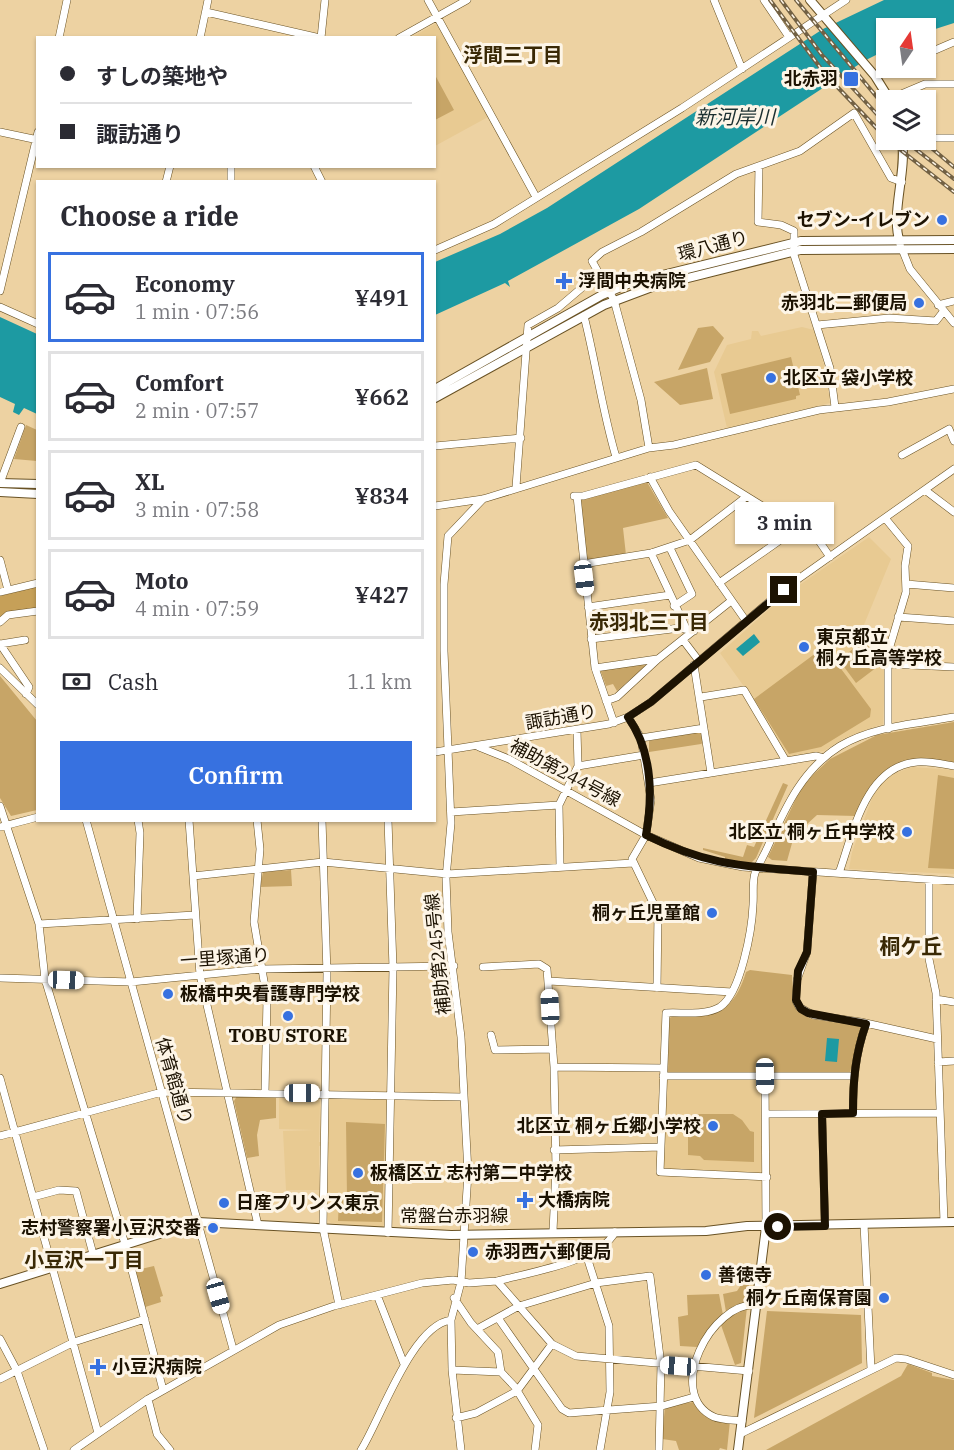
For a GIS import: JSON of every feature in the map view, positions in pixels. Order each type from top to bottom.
[{"type":"main road","points":[[810,0],[884,90]]},
{"type":"main road","points":[[902,150],[898,240],[902,249]]},
{"type":"main road","name":"環八通り","points":[[436,388],[609,292],[630,284],[794,247],[898,240],[954,240]]},
{"type":"main road","name":"環八通り","points":[[436,397],[614,300],[659,285],[794,247],[954,249]]},
{"type":"main road","points":[[0,483],[36,484]]},
{"type":"main road","points":[[0,492],[36,494]]},
{"type":"main road","name":"常盤台赤羽線","points":[[0,1284],[198,1222],[388,1233],[463,1234],[710,1231],[747,1226],[954,1222]]},
{"type":"main road","points":[[738,1450],[766,1227]]},
{"type":"street","points":[[59,36],[67,0]]},
{"type":"street","points":[[200,36],[208,0]]},
{"type":"street","points":[[320,36],[325,0]]},
{"type":"street","points":[[428,0],[536,197]]},
{"type":"street","points":[[403,36],[467,0]]},
{"type":"street","points":[[714,0],[742,69]]},
{"type":"street","points":[[764,0],[789,37]]},
{"type":"street","points":[[436,250],[494,224],[742,69],[846,0]]},
{"type":"street","points":[[206,12],[311,36]]},
{"type":"street","points":[[936,50],[954,42]]},
{"type":"street","points":[[911,90],[925,84],[954,84]]},
{"type":"street","points":[[649,448],[641,400],[614,300],[592,261],[602,252],[651,226],[736,174],[800,151],[854,113],[891,178],[902,182]]},
{"type":"street","points":[[0,132],[36,137]]},
{"type":"street","points":[[936,138],[954,138]]},
{"type":"street","points":[[0,291],[36,141]]},
{"type":"street","points":[[759,166],[758,222],[792,228],[794,247],[830,368],[835,407]]},
{"type":"street","points":[[902,249],[910,269],[954,323]]},
{"type":"street","points":[[517,488],[525,349],[529,324],[558,308],[598,274]]},
{"type":"street","points":[[938,305],[946,301],[954,301]]},
{"type":"street","points":[[0,307],[36,323]]},
{"type":"street","points":[[817,326],[889,318],[936,321],[943,312]]},
{"type":"street","points":[[584,316],[596,363],[606,422],[616,457]]},
{"type":"street","name":"補助第245号線","points":[[461,1282],[468,1173],[463,1097],[464,1069],[451,944],[447,932],[447,874],[451,812],[444,604],[448,536],[483,499],[616,457],[835,407],[888,402],[954,389]]},
{"type":"street","points":[[0,483],[21,427]]},
{"type":"street","points":[[902,455],[949,429],[954,441]]},
{"type":"street","points":[[436,446],[521,438]]},
{"type":"street","points":[[614,723],[595,668],[576,496],[696,465],[746,497],[778,513],[806,522],[830,557]]},
{"type":"street","name":"諏訪通り","points":[[436,752],[614,723],[628,717],[746,621],[830,557],[954,469]]},
{"type":"street","points":[[650,477],[746,621]]},
{"type":"street","points":[[925,490],[954,512]]},
{"type":"street","points":[[583,564],[651,553],[690,540],[746,497]]},
{"type":"street","points":[[436,506],[483,499]]},
{"type":"street","points":[[885,518],[908,546],[905,566],[906,584],[888,664],[888,729]]},
{"type":"street","points":[[719,583],[806,522]]},
{"type":"street","points":[[670,548],[692,594],[674,606]]},
{"type":"street","points":[[651,553],[674,606],[690,632]]},
{"type":"street","points":[[0,560],[4,591],[36,584]]},
{"type":"street","points":[[906,584],[954,588]]},
{"type":"street","points":[[588,607],[670,595]]},
{"type":"street","points":[[606,701],[617,696],[690,632],[731,601]]},
{"type":"street","points":[[436,604],[444,604]]},
{"type":"street","points":[[0,622],[8,615],[36,610]]},
{"type":"street","points":[[898,617],[954,621]]},
{"type":"street","points":[[591,639],[690,632]]},
{"type":"street","points":[[25,640],[0,644],[29,687],[26,694]]},
{"type":"street","points":[[682,640],[697,663],[711,773]]},
{"type":"street","points":[[436,651],[444,651]]},
{"type":"street","points":[[595,668],[658,659]]},
{"type":"street","points":[[888,664],[954,668]]},
{"type":"street","points":[[0,668],[36,703]]},
{"type":"street","points":[[701,697],[744,690],[786,761]]},
{"type":"street","points":[[628,717],[641,738],[651,800],[646,835],[633,863]]},
{"type":"street","points":[[767,1177],[660,1172],[666,1013],[713,1010],[723,1004],[732,992],[741,969],[750,926],[755,874],[789,799],[801,782],[824,758],[856,738],[888,729],[954,717]]},
{"type":"street","points":[[641,738],[704,728]]},
{"type":"street","points":[[560,867],[559,806],[578,766],[577,729]]},
{"type":"street","name":"補助第244号線","points":[[476,746],[509,759],[646,835],[699,858],[759,868],[954,881]]},
{"type":"street","points":[[578,766],[644,755]]},
{"type":"street","points":[[649,783],[816,756],[824,758]]},
{"type":"street","points":[[839,873],[866,800],[876,784],[898,766],[916,762],[954,766]]},
{"type":"street","points":[[0,806],[3,826],[39,924],[45,979],[125,1244],[163,1390]]},
{"type":"street","points":[[451,812],[559,806]]},
{"type":"street","points":[[3,826],[36,818]]},
{"type":"street","name":"体育館通り","points":[[87,822],[233,1349]]},
{"type":"street","points":[[137,919],[140,833],[138,822]]},
{"type":"street","points":[[189,822],[200,975],[258,1225]]},
{"type":"street","points":[[257,822],[260,849],[254,922],[267,999],[265,1093]]},
{"type":"street","points":[[322,822],[327,969],[323,1228],[339,1305]]},
{"type":"street","points":[[388,822],[393,968],[388,1233]]},
{"type":"street","points":[[193,876],[323,862],[447,874],[633,863]]},
{"type":"street","points":[[633,863],[658,913],[657,988]]},
{"type":"street","points":[[813,872],[807,952],[798,971],[796,1000],[801,1009],[808,1013],[937,1039]]},
{"type":"street","points":[[929,880],[929,960],[936,999],[944,1222]]},
{"type":"street","points":[[39,924],[195,915]]},
{"type":"street","points":[[483,968],[539,964],[547,969],[554,1067],[556,1173],[554,1232]]},
{"type":"street","name":"一里塚通り","points":[[0,978],[131,982],[262,969],[453,966]]},
{"type":"street","points":[[549,981],[732,992]]},
{"type":"street","points":[[936,999],[954,1002]]},
{"type":"street","points":[[853,1113],[852,1076],[857,1050],[866,1024]]},
{"type":"street","points":[[491,1035],[495,1050],[553,1049]]},
{"type":"street","points":[[938,1062],[954,1061]]},
{"type":"street","points":[[554,1067],[664,1068]]},
{"type":"street","points":[[663,1076],[852,1076]]},
{"type":"street","points":[[765,1076],[766,1227]]},
{"type":"street","points":[[0,1078],[98,1433]]},
{"type":"street","points":[[0,1136],[162,1092],[463,1097]]},
{"type":"street","points":[[766,1114],[940,1113]]},
{"type":"street","points":[[822,1114],[825,1226]]},
{"type":"street","points":[[554,1150],[661,1147]]},
{"type":"street","points":[[468,1173],[556,1173]]},
{"type":"street","points":[[33,1197],[59,1190],[76,1191],[93,1254]]},
{"type":"street","points":[[864,1224],[871,1369]]},
{"type":"street","points":[[80,1448],[148,1399],[279,1325],[339,1305],[422,1283],[453,1280],[461,1282],[497,1281],[561,1264],[607,1245],[615,1232]]},
{"type":"street","points":[[586,1254],[609,1326],[610,1392],[600,1450]]},
{"type":"street","points":[[477,1329],[519,1306],[596,1283],[650,1276],[661,1365],[662,1406],[659,1450]]},
{"type":"street","points":[[497,1281],[552,1344],[576,1356],[748,1371]]},
{"type":"street","points":[[461,1282],[454,1298],[451,1320],[452,1370],[461,1450]]},
{"type":"street","points":[[377,1295],[404,1364]]},
{"type":"street","points":[[454,1298],[498,1352],[501,1372],[517,1391],[538,1425],[535,1450]]},
{"type":"street","points":[[742,1421],[716,1418],[700,1406],[694,1397],[692,1385],[699,1348],[727,1313],[748,1304],[757,1305]]},
{"type":"street","points":[[498,1318],[562,1409],[569,1413],[662,1406],[694,1397]]},
{"type":"street","points":[[0,1379],[74,1342],[145,1319]]},
{"type":"street","points":[[361,1450],[376,1425],[404,1364],[436,1325],[451,1320]]},
{"type":"street","points":[[0,1339],[16,1371],[44,1450]]},
{"type":"street","points":[[456,1418],[476,1413],[517,1391],[552,1344]]},
{"type":"street","points":[[740,1434],[896,1358],[954,1375]]},
{"type":"street","points":[[452,1370],[501,1372]]},
{"type":"street","points":[[148,1399],[157,1434],[170,1450]]},
{"type":"shaded area","points":[[435,24],[439,25],[488,117],[436,145],[436,36],[414,36]]},
{"type":"shaded area","points":[[436,77],[454,110],[436,119]]},
{"type":"shaded area","points":[[713,326],[724,338],[710,362],[678,370],[698,328]]},
{"type":"shaded area","name":"北区立 袋小学校","points":[[802,327],[814,330],[826,372],[830,403],[727,428],[714,372],[727,345],[751,339],[752,331],[758,331],[761,336]]},
{"type":"shaded area","points":[[791,357],[800,395],[796,396],[796,399],[730,414],[721,374]]},
{"type":"shaded area","points":[[707,368],[713,399],[680,405],[654,382]]},
{"type":"shaded area","points":[[26,425],[36,430],[36,461],[14,459]]},
{"type":"shaded area","points":[[647,482],[668,518],[623,528],[626,555],[589,560],[586,558],[581,499]]},
{"type":"shaded area","name":"東京都立 桐ヶ丘高等学校","points":[[869,537],[891,559],[861,632],[886,649],[883,724],[844,738],[824,751],[787,757],[753,699],[720,653],[785,595]]},
{"type":"shaded area","points":[[36,587],[36,608],[3,616],[0,627],[0,596]]},
{"type":"shaded area","points":[[863,641],[881,657],[881,664],[856,683],[839,660]]},
{"type":"shaded area","points":[[820,650],[828,660],[833,658],[871,709],[870,717],[821,747],[789,754],[754,699]]},
{"type":"shaded area","points":[[644,663],[645,666],[617,691],[613,684],[606,686],[600,669]]},
{"type":"shaded area","points":[[0,676],[36,720],[36,810],[11,816],[0,798]]},
{"type":"shaded area","points":[[954,722],[954,763],[918,759],[892,766],[873,785],[856,816],[817,815],[794,836],[787,861],[772,860],[768,857],[803,784],[830,759],[877,735]]},
{"type":"shaded area","points":[[701,731],[704,742],[701,744],[649,752],[649,741]]},
{"type":"shaded area","name":"北区立 桐ヶ丘中学校","points":[[912,767],[954,770],[954,874],[849,869],[852,852],[874,793],[885,777]]},
{"type":"shaded area","points":[[938,775],[954,778],[954,869],[928,868]]},
{"type":"shaded area","points":[[783,783],[788,785],[756,858],[751,863],[725,860],[725,857],[703,850],[703,848],[743,857],[747,845],[754,847]]},
{"type":"shaded area","points":[[291,870],[292,886],[260,887],[263,872]]},
{"type":"shaded area","points":[[750,970],[792,975],[793,1003],[797,1011],[811,1019],[859,1026],[861,1029],[850,1073],[668,1072],[669,1018],[703,1016],[721,1010],[733,999],[746,972]]},
{"type":"shaded area","name":"北区立 桐ヶ丘郷小学校","points":[[666,1079],[758,1079],[760,1082],[761,1170],[759,1174],[662,1169]]},
{"type":"shaded area","points":[[237,1096],[276,1098],[276,1118],[260,1120],[257,1135],[259,1156],[247,1158],[234,1101]]},
{"type":"shaded area","name":"板橋区立 志村第二中学校","points":[[317,1097],[320,1102],[319,1142],[329,1142],[329,1099],[387,1100],[386,1223],[382,1227],[331,1223],[328,1220],[328,1145],[319,1146],[319,1190],[286,1190],[283,1131],[314,1130],[279,1129],[279,1098]]},
{"type":"shaded area","points":[[692,1114],[733,1114],[742,1120],[750,1131],[754,1132],[754,1162],[704,1160],[700,1156],[688,1155],[688,1121]]},
{"type":"shaded area","points":[[346,1122],[385,1124],[382,1222],[338,1221],[339,1198],[347,1198]]},
{"type":"shaded area","points":[[154,1266],[163,1296],[160,1297],[161,1302],[142,1308],[132,1271]]},
{"type":"shaded area","points":[[749,1284],[747,1303],[726,1312],[723,1294],[737,1291],[741,1285]]},
{"type":"shaded area","points":[[719,1294],[723,1315],[697,1347],[680,1346],[678,1317],[688,1315],[687,1295]]},
{"type":"shaded area","points":[[747,1307],[741,1363],[735,1365],[721,1325],[728,1315]]},
{"type":"shaded area","points":[[767,1311],[861,1315],[862,1363],[754,1418]]},
{"type":"shaded area","points":[[908,1364],[932,1373],[932,1376],[954,1380],[954,1450],[766,1450],[901,1376]]},
{"type":"shaded area","points":[[694,1402],[699,1409],[730,1421],[727,1450],[720,1448],[719,1450],[679,1450],[676,1441],[662,1439],[665,1406]]},
{"type":"water","name":"新河岸川","points":[[884,0],[954,0],[954,23],[936,29],[936,18],[876,18],[876,55],[639,209],[508,281],[510,287],[505,283],[436,315],[436,262],[500,234],[547,208],[823,29]]},
{"type":"water","points":[[0,317],[36,334],[36,414],[24,408],[19,415],[13,412],[15,404],[0,397]]},
{"type":"water","points":[[754,634],[760,642],[743,656],[736,649]]},
{"type":"water","points":[[827,1038],[839,1039],[837,1062],[825,1061]]},
{"type":"railway","points":[[770,0],[825,74],[876,128]]},
{"type":"railway","points":[[781,0],[822,55],[876,113]]},
{"type":"railway","points":[[796,0],[876,96]]},
{"type":"railway","points":[[901,150],[954,192]]},
{"type":"railway","points":[[917,150],[954,179]]},
{"type":"railway","points":[[934,150],[954,167]]},
{"type":"place","name":"北赤羽","points":[[851,79]]},
{"type":"place","name":"セブン-イレブン","points":[[942,220]]},
{"type":"place","name":"浮間中央病院","points":[[564,281]]},
{"type":"place","name":"赤羽北二郵便局","points":[[919,303]]},
{"type":"place","name":"北区立 袋小学校","points":[[771,378]]},
{"type":"place","name":"東京都立 桐ヶ丘高等学校","points":[[804,647]]},
{"type":"place","name":"北区立 桐ヶ丘中学校","points":[[907,832]]},
{"type":"place","name":"桐ヶ丘児童館","points":[[712,913]]},
{"type":"place","name":"板橋中央看護専門学校","points":[[168,994]]},
{"type":"place","name":"TOBU STORE","points":[[288,1016]]},
{"type":"place","name":"北区立 桐ヶ丘郷小学校","points":[[713,1126]]},
{"type":"place","name":"板橋区立 志村第二中学校","points":[[358,1173]]},
{"type":"place","name":"大橋病院","points":[[525,1200]]},
{"type":"place","name":"日産プリンス東京","points":[[224,1203]]},
{"type":"place","name":"志村警察署小豆沢交番","points":[[213,1228]]},
{"type":"place","name":"赤羽西六郵便局","points":[[473,1252]]},
{"type":"place","name":"善徳寺","points":[[706,1275]]},
{"type":"place","name":"桐ケ丘南保育園","points":[[884,1298]]},
{"type":"place","name":"小豆沢病院","points":[[98,1367]]},
{"type":"district","name":"浮間三丁目","points":[[513,55]]},
{"type":"district","name":"赤羽北三丁目","points":[[649,622]]},
{"type":"district","name":"桐ケ丘","points":[[911,947]]},
{"type":"district","name":"小豆沢一丁目","points":[[84,1260]]},
{"type":"route","points":[[778,1227],[825,1226],[822,1114],[853,1113],[852,1076],[857,1050],[866,1024],[808,1013],[797,1004],[798,971],[807,956],[813,872],[720,863],[682,852],[646,835],[651,800],[649,783],[641,738],[628,717],[651,702],[784,590]]}]
